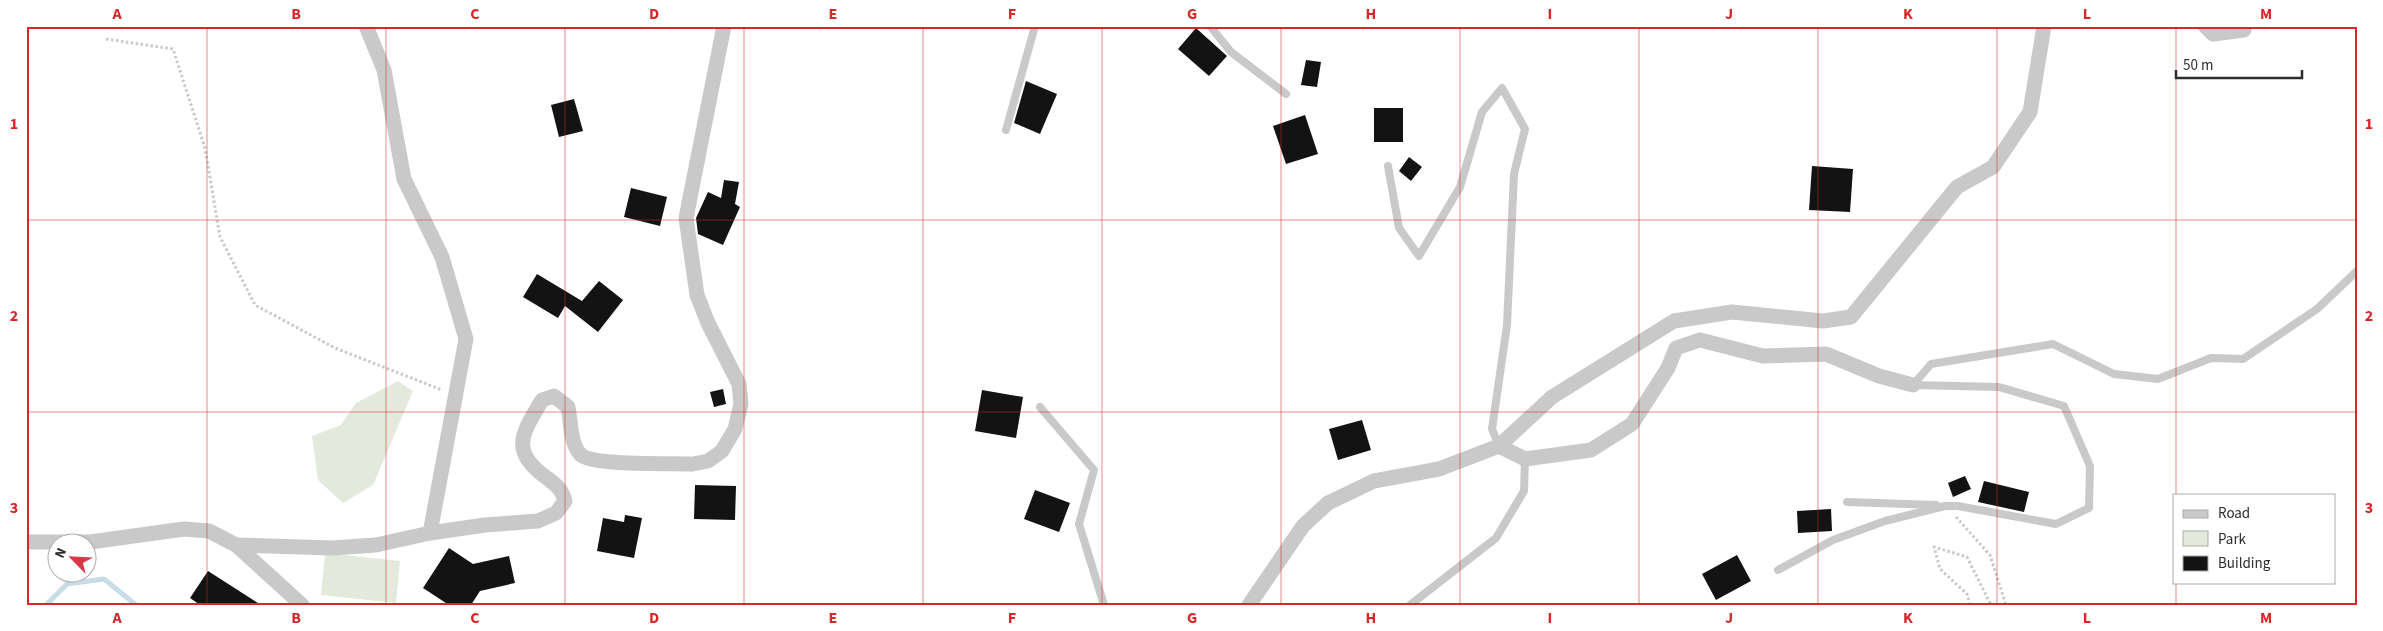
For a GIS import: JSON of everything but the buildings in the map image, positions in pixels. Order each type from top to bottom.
[{"type":"street","points":[[366,26],[384,70],[404,179],[442,256],[466,339],[430,533]]},
{"type":"street","points":[[236,545],[332,548],[376,545],[430,533],[484,525],[538,521],[556,512],[565,501],[563,492],[533,468],[524,457],[522,444],[531,419],[542,400],[554,396],[568,407],[574,443],[580,454],[586,458],[601,462],[693,464],[708,461],[722,451],[735,430],[741,404],[739,384],[708,323],[697,295],[686,218],[724,26]]},
{"type":"street","points":[[1249,605],[1303,526],[1328,503],[1374,481],[1439,468],[1500,446],[1552,397],[1674,321],[1732,312],[1823,320],[1851,317],[1957,187],[1993,167],[2030,112],[2044,26]]},
{"type":"street","points":[[2205,26],[2213,34],[2245,28]]},
{"type":"street","points":[[1500,446],[1525,458],[1591,450],[1632,424],[1668,368],[1676,348],[1700,340],[1763,356],[1826,354],[1879,376],[1913,384]]},
{"type":"street","points":[[27,544],[90,542],[184,529],[209,531],[236,545],[302,605]]},
{"type":"lane","points":[[1006,130],[1035,26]]},
{"type":"lane","points":[[1210,26],[1231,52],[1286,94]]},
{"type":"lane","points":[[1388,166],[1399,228],[1419,256],[1460,187],[1482,112],[1502,88],[1525,129],[1514,174],[1507,325],[1492,430],[1500,446]]},
{"type":"lane","points":[[1913,384],[1931,364],[2053,344],[2114,374],[2158,379],[2211,358],[2243,359],[2317,309],[2357,271]]},
{"type":"lane","points":[[1847,502],[1958,506],[2056,524],[2090,508],[2090,466],[2064,406],[2000,387],[1913,384]]},
{"type":"lane","points":[[1040,407],[1094,470],[1080,524],[1104,605]]},
{"type":"lane","points":[[1410,605],[1496,538],[1524,492],[1525,458]]},
{"type":"lane","points":[[1778,570],[1833,540],[1885,520],[1945,506]]},
{"type":"path","points":[[106,40],[173,49],[205,148],[220,237],[255,305],[335,348],[455,394]]},
{"type":"path","points":[[1945,506],[1990,555],[2006,605]]},
{"type":"path","points":[[1970,605],[1967,594],[1940,569],[1934,547],[1967,557],[1991,605]]},
{"type":"green space","points":[[398,381],[413,391],[373,485],[343,503],[318,480],[312,436],[341,425],[356,403]]},
{"type":"green space","points":[[325,553],[400,561],[396,603],[321,595]]},
{"type":"waterway","points":[[46,605],[67,584],[104,579],[136,605]]}]
